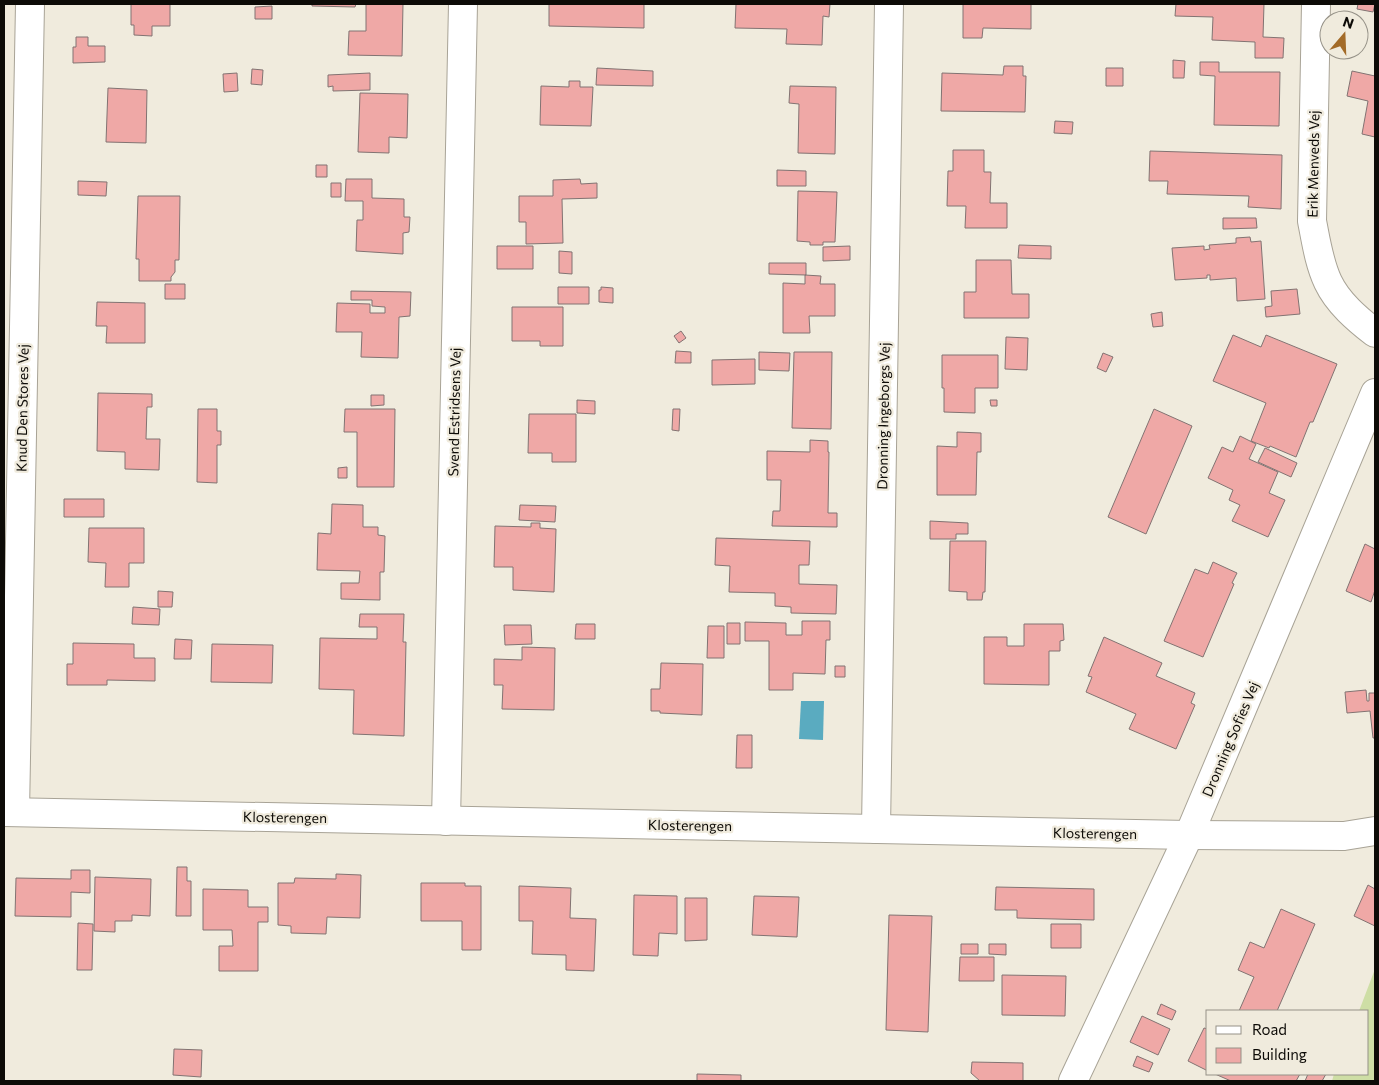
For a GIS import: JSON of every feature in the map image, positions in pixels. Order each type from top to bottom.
[{"type":"street","name":"Knud Den Stores Vej","points":[[9,812],[30,4]]},
{"type":"street","name":"Svend Estridsens Vej","points":[[446,821],[462,4]]},
{"type":"street","name":"Dronning Ingeborgs Vej","points":[[876,829],[890,4]]},
{"type":"street","name":"Erik Menveds Vej","points":[[1316,4],[1312,221],[1318,252],[1328,282],[1341,302],[1356,319],[1375,333]]},
{"type":"street","name":"Dronning Sofies Vej","points":[[1073,1081],[1189,835],[1375,393]]},
{"type":"street","name":"Klosterengen","points":[[9,812],[1189,835],[1344,836],[1375,831]]},
{"type":"green space","points":[[1375,969],[1375,1081],[1332,1081],[1334,1075],[1369,1075],[1369,1010],[1359,1010]]},
{"type":"water","points":[[801,701],[824,701],[823,740],[799,739]]},
{"type":"building","points":[[131,4],[170,4],[170,26],[152,26],[152,36],[134,35],[134,25],[131,25]]},
{"type":"building","points":[[312,4],[356,4],[355,7],[312,6]]},
{"type":"building","points":[[366,4],[403,4],[402,56],[348,55],[349,31],[366,31]]},
{"type":"building","points":[[549,4],[644,4],[644,28],[549,26]]},
{"type":"building","points":[[736,4],[830,4],[829,17],[823,16],[822,45],[786,44],[787,29],[735,28]]},
{"type":"building","points":[[963,4],[1031,4],[1031,29],[983,28],[982,38],[963,38]]},
{"type":"building","points":[[1176,4],[1264,4],[1263,37],[1284,38],[1283,58],[1255,58],[1255,42],[1212,40],[1213,17],[1175,16]]},
{"type":"building","points":[[1358,4],[1375,4],[1373,12],[1357,9]]},
{"type":"building","points":[[272,6],[272,19],[255,19],[255,7]]},
{"type":"building","points":[[76,37],[88,37],[88,46],[105,46],[105,62],[73,63],[73,47],[76,47]]},
{"type":"building","points":[[1173,60],[1185,61],[1184,78],[1173,78]]},
{"type":"building","points":[[1200,62],[1219,62],[1219,72],[1280,72],[1279,126],[1214,125],[1215,76],[1200,75]]},
{"type":"building","points":[[1004,66],[1023,66],[1023,76],[1026,76],[1025,112],[941,111],[942,73],[1003,75]]},
{"type":"building","points":[[597,68],[653,71],[653,86],[596,85]]},
{"type":"building","points":[[1106,68],[1123,68],[1123,86],[1106,86]]},
{"type":"building","points":[[252,69],[263,70],[262,85],[251,84]]},
{"type":"building","points":[[1352,71],[1375,76],[1375,137],[1362,134],[1368,101],[1347,96]]},
{"type":"building","points":[[237,73],[238,91],[224,92],[223,74]]},
{"type":"building","points":[[370,73],[370,90],[333,91],[333,86],[328,87],[328,75]]},
{"type":"building","points":[[569,81],[580,81],[580,87],[593,87],[591,126],[540,125],[541,86],[569,87]]},
{"type":"building","points":[[790,86],[836,87],[835,154],[798,153],[799,104],[789,103]]},
{"type":"building","points":[[108,88],[147,90],[146,143],[106,142]]},
{"type":"building","points":[[360,93],[408,94],[407,138],[389,137],[389,153],[358,152]]},
{"type":"building","points":[[1055,121],[1073,122],[1072,134],[1054,133]]},
{"type":"building","points":[[953,150],[984,150],[984,172],[991,172],[990,203],[1007,203],[1007,228],[965,228],[966,206],[947,206],[948,171],[953,171]]},
{"type":"building","points":[[1150,151],[1282,155],[1281,209],[1248,207],[1249,196],[1167,194],[1168,181],[1149,181]]},
{"type":"building","points":[[316,165],[327,165],[327,177],[316,177]]},
{"type":"building","points":[[777,170],[806,171],[806,186],[777,186]]},
{"type":"building","points":[[346,179],[372,179],[372,198],[404,199],[404,217],[410,217],[409,232],[403,233],[403,254],[356,251],[357,220],[363,220],[363,201],[345,201]]},
{"type":"building","points":[[580,179],[581,184],[597,183],[597,198],[562,199],[563,243],[526,244],[526,222],[519,222],[519,196],[553,196],[553,180]]},
{"type":"building","points":[[78,181],[107,182],[106,196],[78,195]]},
{"type":"building","points":[[331,183],[341,183],[341,197],[331,197]]},
{"type":"building","points":[[798,191],[837,192],[835,242],[823,242],[823,245],[810,245],[810,242],[797,241]]},
{"type":"building","points":[[138,196],[180,196],[179,260],[175,260],[175,272],[171,277],[171,281],[139,281],[139,259],[136,259]]},
{"type":"building","points":[[1223,218],[1256,218],[1257,228],[1223,229]]},
{"type":"building","points":[[1250,237],[1251,242],[1261,241],[1265,299],[1237,301],[1236,278],[1210,280],[1210,275],[1207,275],[1207,278],[1175,280],[1172,248],[1204,246],[1204,250],[1210,249],[1209,245],[1236,243],[1236,238]]},
{"type":"building","points":[[1019,245],[1051,246],[1051,259],[1018,258]]},
{"type":"building","points":[[497,246],[533,246],[533,269],[497,269]]},
{"type":"building","points":[[850,246],[850,260],[823,261],[823,247]]},
{"type":"building","points":[[559,251],[572,252],[572,274],[559,273]]},
{"type":"building","points":[[976,260],[1011,260],[1012,294],[1029,294],[1029,318],[964,318],[964,292],[976,292]]},
{"type":"building","points":[[769,263],[806,263],[806,275],[769,274]]},
{"type":"building","points":[[805,275],[821,276],[820,284],[835,284],[835,316],[809,316],[810,333],[783,333],[783,283],[805,284]]},
{"type":"building","points":[[165,284],[185,284],[185,299],[165,299]]},
{"type":"building","points":[[558,287],[589,287],[589,304],[558,304]]},
{"type":"building","points":[[601,287],[613,288],[613,303],[599,302],[599,290],[601,290]]},
{"type":"building","points":[[1297,289],[1300,314],[1266,317],[1265,307],[1272,306],[1271,291]]},
{"type":"building","points":[[351,291],[411,292],[410,316],[399,317],[398,358],[361,357],[362,332],[336,332],[337,303],[370,304],[370,313],[385,313],[385,307],[372,306],[372,300],[351,300]]},
{"type":"building","points":[[97,302],[145,303],[145,343],[106,343],[107,326],[96,326]]},
{"type":"building","points":[[512,307],[563,307],[563,346],[540,346],[540,341],[512,341]]},
{"type":"building","points":[[1162,312],[1163,326],[1153,327],[1151,314]]},
{"type":"building","points":[[681,331],[686,338],[679,343],[674,336]]},
{"type":"building","points":[[1233,335],[1261,347],[1266,335],[1337,364],[1296,457],[1270,446],[1269,448],[1251,441],[1266,403],[1213,381]]},
{"type":"building","points":[[1006,337],[1028,338],[1027,370],[1005,369]]},
{"type":"building","points":[[676,351],[691,352],[691,363],[675,363]]},
{"type":"building","points":[[759,352],[790,353],[789,371],[759,370]]},
{"type":"building","points":[[794,352],[832,352],[831,429],[792,428]]},
{"type":"building","points":[[1103,353],[1113,357],[1106,372],[1097,368]]},
{"type":"building","points":[[942,355],[998,355],[998,388],[975,388],[975,413],[944,412]]},
{"type":"building","points":[[755,359],[755,384],[712,385],[712,360]]},
{"type":"building","points":[[98,393],[152,394],[152,407],[147,407],[146,439],[160,439],[159,470],[125,469],[125,452],[97,451]]},
{"type":"building","points":[[371,395],[384,395],[384,405],[371,406]]},
{"type":"building","points":[[577,400],[595,401],[595,414],[577,413]]},
{"type":"building","points":[[990,400],[997,400],[997,406],[991,406]]},
{"type":"building","points":[[198,409],[217,409],[217,431],[221,431],[221,445],[217,445],[217,483],[197,482]]},
{"type":"building","points":[[345,409],[395,409],[394,487],[357,487],[357,432],[344,432]]},
{"type":"building","points":[[673,409],[680,409],[679,431],[672,430]]},
{"type":"building","points":[[1154,409],[1192,426],[1146,534],[1108,517]]},
{"type":"building","points":[[529,414],[576,414],[576,462],[552,462],[552,453],[528,453]]},
{"type":"building","points":[[957,432],[981,433],[981,452],[977,452],[976,495],[937,495],[937,446],[957,447]]},
{"type":"building","points":[[1240,436],[1256,444],[1249,459],[1278,472],[1269,493],[1285,500],[1268,537],[1232,521],[1240,505],[1229,500],[1233,490],[1208,478],[1222,447],[1233,452]]},
{"type":"building","points":[[810,440],[828,441],[828,513],[837,513],[837,527],[772,526],[773,511],[780,511],[781,480],[767,480],[767,451],[810,452]]},
{"type":"building","points":[[1265,448],[1297,463],[1291,477],[1258,462]]},
{"type":"building","points":[[347,467],[347,478],[338,478],[338,468]]},
{"type":"building","points":[[64,499],[104,499],[104,517],[64,517]]},
{"type":"building","points":[[332,504],[363,505],[363,527],[378,527],[378,535],[385,536],[384,572],[380,572],[380,600],[341,599],[341,583],[359,583],[360,571],[317,570],[318,533],[331,534]]},
{"type":"building","points":[[520,505],[556,506],[555,522],[519,520]]},
{"type":"building","points":[[930,521],[968,523],[968,534],[956,534],[956,539],[930,539]]},
{"type":"building","points":[[531,523],[540,523],[540,528],[556,529],[554,592],[513,590],[513,567],[494,567],[495,526],[531,527]]},
{"type":"building","points":[[89,528],[144,528],[144,563],[129,563],[129,587],[105,587],[106,563],[88,562]]},
{"type":"building","points":[[716,538],[810,541],[809,565],[799,565],[799,584],[837,585],[836,614],[791,613],[791,607],[775,606],[775,593],[729,592],[730,566],[715,565]]},
{"type":"building","points":[[950,541],[986,541],[985,592],[983,592],[982,600],[967,600],[967,592],[949,591]]},
{"type":"building","points":[[1365,544],[1375,549],[1375,590],[1371,602],[1346,591]]},
{"type":"building","points":[[1213,562],[1237,573],[1203,657],[1164,641],[1195,569],[1208,574]]},
{"type":"building","points":[[158,591],[173,592],[172,607],[158,607]]},
{"type":"building","points":[[133,607],[160,609],[159,625],[132,624]]},
{"type":"building","points":[[360,614],[404,614],[403,642],[406,642],[404,736],[353,734],[354,690],[319,689],[320,638],[377,639],[377,627],[359,627]]},
{"type":"building","points":[[802,621],[830,621],[830,640],[826,640],[825,674],[793,673],[793,690],[769,690],[769,641],[745,641],[745,622],[786,623],[786,635],[802,635]]},
{"type":"building","points":[[727,623],[740,623],[740,644],[727,644]]},
{"type":"building","points":[[576,624],[595,624],[595,639],[575,639]]},
{"type":"building","points":[[1024,624],[1063,624],[1064,640],[1060,641],[1060,651],[1049,651],[1049,685],[984,684],[984,637],[1007,637],[1007,646],[1024,646]]},
{"type":"building","points":[[504,625],[531,625],[532,644],[505,645]]},
{"type":"building","points":[[708,626],[724,626],[724,658],[707,658]]},
{"type":"building","points":[[1104,637],[1162,663],[1156,676],[1195,693],[1191,703],[1195,705],[1176,749],[1129,729],[1136,714],[1086,692],[1092,677],[1088,676]]},
{"type":"building","points":[[175,639],[192,640],[191,659],[174,659]]},
{"type":"building","points":[[73,643],[134,644],[134,658],[155,658],[155,681],[107,680],[107,685],[67,685],[67,664],[73,664]]},
{"type":"building","points":[[212,644],[273,645],[272,683],[211,682]]},
{"type":"building","points":[[522,647],[555,648],[554,710],[502,709],[503,685],[494,685],[494,659],[522,660]]},
{"type":"building","points":[[661,663],[703,664],[702,715],[651,711],[651,689],[660,689]]},
{"type":"building","points":[[835,666],[845,666],[845,677],[835,677]]},
{"type":"building","points":[[1366,690],[1367,701],[1369,701],[1369,693],[1375,693],[1375,738],[1373,738],[1370,711],[1347,713],[1345,692]]},
{"type":"building","points":[[737,735],[752,735],[752,768],[736,768]]},
{"type":"building","points":[[177,867],[187,867],[187,881],[191,881],[191,916],[176,916]]},
{"type":"building","points":[[71,870],[90,870],[90,893],[71,892],[71,917],[15,916],[16,878],[71,879]]},
{"type":"building","points":[[336,874],[361,875],[360,918],[327,917],[326,934],[291,933],[291,926],[278,925],[278,883],[294,883],[295,878],[336,879]]},
{"type":"building","points":[[95,877],[151,879],[150,916],[132,915],[132,921],[115,921],[115,932],[94,931]]},
{"type":"building","points":[[421,883],[465,883],[465,886],[481,886],[481,950],[462,950],[462,921],[421,921]]},
{"type":"building","points":[[1368,885],[1375,889],[1375,926],[1354,916]]},
{"type":"building","points":[[519,886],[571,888],[570,918],[596,919],[594,971],[566,970],[566,955],[532,954],[533,921],[519,921]]},
{"type":"building","points":[[996,887],[1094,889],[1094,920],[1017,918],[1017,910],[995,910]]},
{"type":"building","points":[[203,889],[248,890],[248,907],[268,907],[268,922],[258,922],[258,971],[219,971],[219,946],[233,946],[232,930],[203,930]]},
{"type":"building","points":[[634,895],[677,896],[677,934],[659,933],[658,956],[633,955]]},
{"type":"building","points":[[754,896],[799,897],[797,937],[752,935]]},
{"type":"building","points":[[685,898],[707,898],[707,940],[685,941]]},
{"type":"building","points":[[1281,909],[1315,924],[1277,1010],[1239,1010],[1254,977],[1238,970],[1250,942],[1264,948]]},
{"type":"building","points":[[889,915],[932,916],[928,1032],[886,1030]]},
{"type":"building","points":[[78,923],[93,924],[92,970],[77,970]]},
{"type":"building","points":[[1051,924],[1081,924],[1081,948],[1051,948]]},
{"type":"building","points":[[961,944],[978,944],[978,954],[961,954]]},
{"type":"building","points":[[989,944],[1006,944],[1006,955],[989,954]]},
{"type":"building","points":[[960,957],[994,957],[994,981],[959,981]]},
{"type":"building","points":[[1002,975],[1066,976],[1065,1016],[1002,1015]]},
{"type":"building","points":[[1161,1004],[1176,1011],[1172,1020],[1157,1014]]},
{"type":"building","points":[[1142,1016],[1170,1029],[1158,1055],[1130,1042]]},
{"type":"building","points":[[1204,1028],[1206,1028],[1206,1070],[1188,1061]]},
{"type":"building","points":[[174,1049],[202,1050],[201,1077],[173,1075]]},
{"type":"building","points":[[1137,1056],[1153,1063],[1149,1072],[1133,1066]]},
{"type":"building","points":[[972,1062],[1023,1063],[1023,1081],[980,1081],[971,1073]]},
{"type":"building","points":[[697,1074],[741,1075],[741,1081],[697,1081]]},
{"type":"building","points":[[1217,1075],[1299,1075],[1296,1081],[1231,1081]]},
{"type":"building","points":[[1308,1075],[1325,1075],[1322,1081],[1305,1081]]}]
